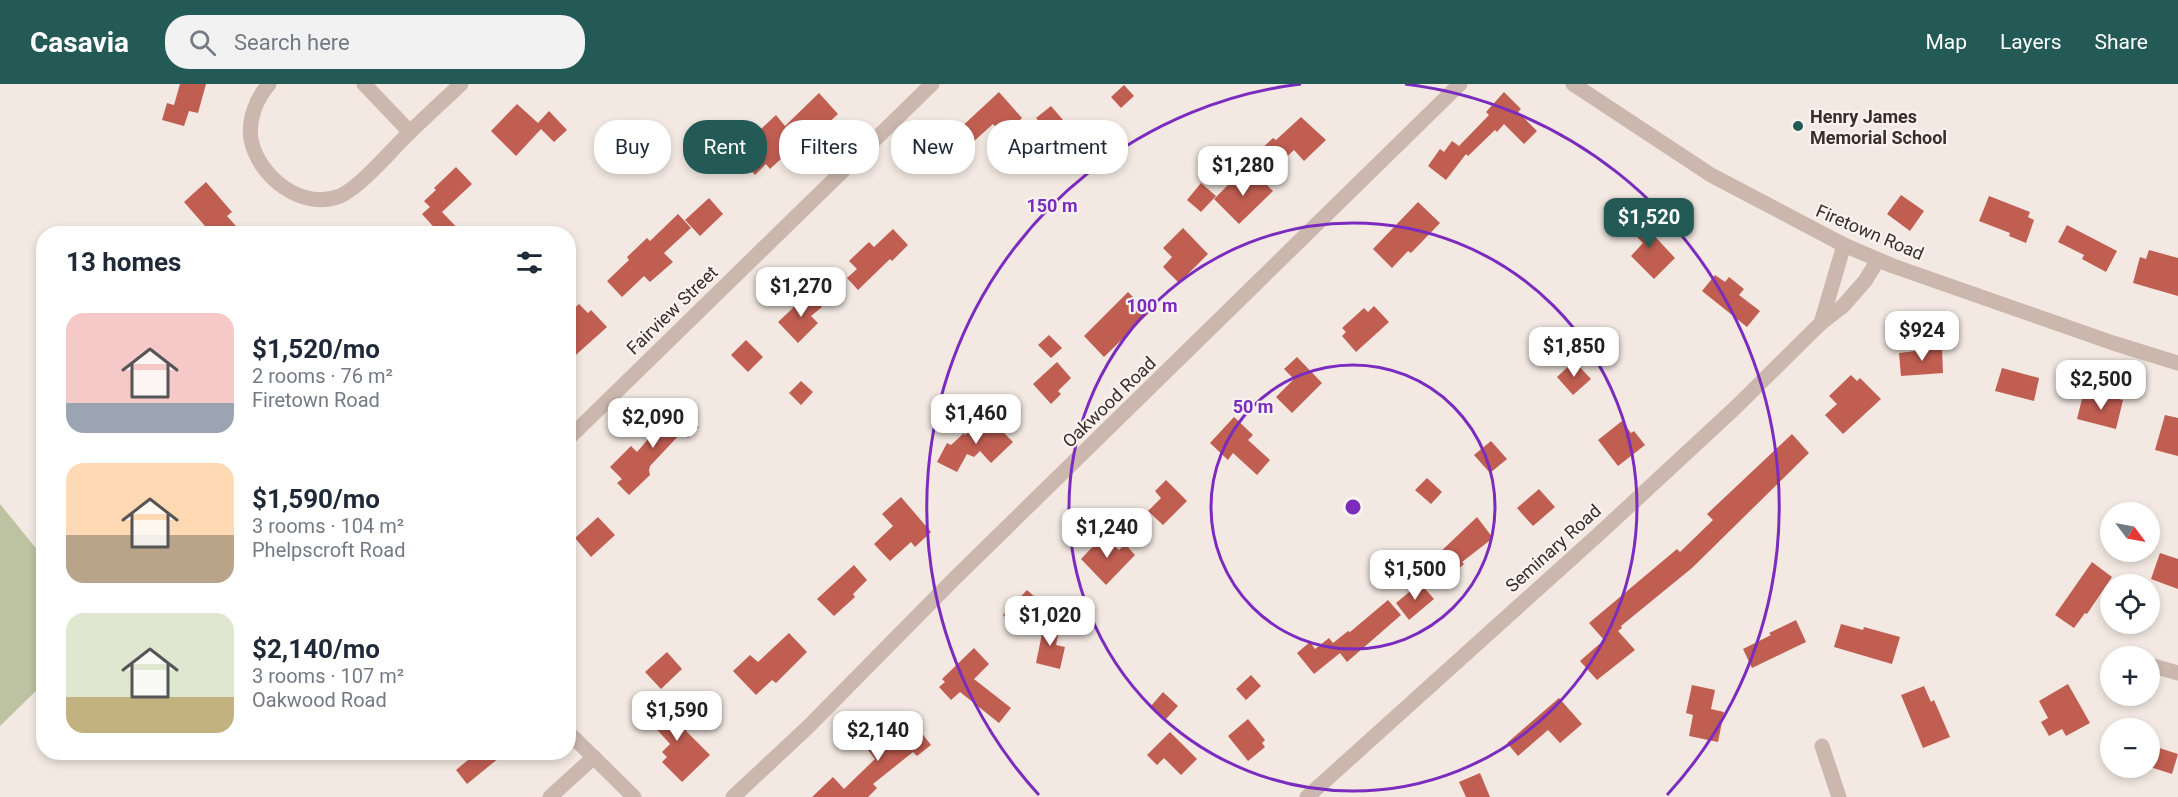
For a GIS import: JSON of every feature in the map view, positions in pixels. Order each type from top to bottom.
[{"type":"street","points":[[269,84],[255,106],[251,119],[251,137],[255,153],[268,172],[281,185],[297,195],[319,200],[341,196],[369,174],[460,84]]},
{"type":"street","points":[[364,84],[410,132]]},
{"type":"street","name":"Fairview Street","points":[[576,430],[932,84]]},
{"type":"street","name":"Oakwood Road","points":[[733,797],[808,727],[954,579],[1460,84]]},
{"type":"street","name":"Firetown Road","points":[[1573,84],[1711,175],[1878,261],[2113,343],[2178,363]]},
{"type":"street","name":"Seminary Road","points":[[1821,323],[1844,245]]},
{"type":"street","name":"Seminary Road","points":[[1307,797],[1735,408],[1821,323],[1843,306],[1865,282],[1878,261]]},
{"type":"street","points":[[2160,668],[2178,674]]},
{"type":"street","points":[[576,740],[634,797]]},
{"type":"street","points":[[1822,746],[1839,797]]},
{"type":"street","points":[[550,797],[594,757]]},
{"type":"green space","points":[[0,504],[36,548],[36,691],[0,726]]},
{"type":"building","points":[[180,84],[206,84],[198,113],[189,111],[184,126],[162,120],[167,103],[174,105]]},
{"type":"building","points":[[1124,85],[1134,96],[1121,108],[1111,97]]},
{"type":"building","points":[[999,92],[1022,118],[1020,120],[987,120],[987,129],[975,140],[975,120],[969,120]]},
{"type":"building","points":[[1504,92],[1521,109],[1518,112],[1537,131],[1524,144],[1504,124],[1468,156],[1466,154],[1446,180],[1428,166],[1440,149],[1444,152],[1452,141],[1459,146],[1489,115],[1486,112]]},
{"type":"building","points":[[819,93],[838,114],[832,120],[791,120]]},
{"type":"building","points":[[517,104],[538,123],[549,111],[567,130],[554,142],[541,129],[516,156],[491,131]]},
{"type":"building","points":[[1051,106],[1063,120],[1038,120],[1036,118]]},
{"type":"building","points":[[776,115],[780,120],[779,161],[770,169],[767,165],[767,123]]},
{"type":"building","points":[[1301,117],[1326,140],[1304,161],[1294,150],[1273,170],[1257,153],[1273,138],[1276,140]]},
{"type":"building","points":[[456,167],[472,184],[442,212],[455,226],[433,226],[422,214],[430,207],[424,201],[436,190],[434,188]]},
{"type":"building","points":[[1257,175],[1273,191],[1239,224],[1214,199],[1237,176],[1246,186]]},
{"type":"building","points":[[206,182],[232,212],[227,216],[236,226],[205,226],[184,202]]},
{"type":"building","points":[[1201,183],[1216,196],[1201,212],[1187,200]]},
{"type":"building","points":[[1901,195],[1924,211],[1910,231],[1887,214]]},
{"type":"building","points":[[1989,196],[2030,212],[2028,217],[2034,220],[2026,243],[2009,236],[2010,233],[1979,221]]},
{"type":"building","points":[[709,198],[723,214],[700,236],[685,220]]},
{"type":"building","points":[[1418,202],[1440,223],[1411,253],[1408,251],[1392,268],[1373,249]]},
{"type":"building","points":[[1633,213],[1675,258],[1654,279],[1631,256],[1643,243],[1623,223]]},
{"type":"building","points":[[678,214],[691,228],[664,253],[673,262],[650,282],[644,276],[622,297],[607,281],[629,260],[627,257],[647,238],[650,241]]},
{"type":"building","points":[[2067,225],[2117,251],[2106,272],[2082,259],[2084,255],[2058,242]]},
{"type":"building","points":[[1183,228],[1208,254],[1179,283],[1163,267],[1172,257],[1163,248]]},
{"type":"building","points":[[893,229],[908,245],[858,290],[847,278],[857,269],[849,261],[869,242],[874,247]]},
{"type":"building","points":[[2149,250],[2178,258],[2178,296],[2133,283],[2140,257],[2146,259]]},
{"type":"building","points":[[1715,275],[1725,282],[1729,277],[1744,289],[1739,295],[1760,311],[1747,327],[1702,291]]},
{"type":"building","points":[[1128,292],[1149,313],[1104,357],[1084,336]]},
{"type":"building","points":[[809,293],[822,307],[811,316],[818,323],[798,343],[778,322]]},
{"type":"building","points":[[579,304],[588,313],[591,310],[607,327],[576,355],[576,307]]},
{"type":"building","points":[[1374,306],[1389,322],[1356,352],[1342,336],[1346,332],[1342,328],[1364,308],[1368,312]]},
{"type":"building","points":[[1049,335],[1062,348],[1051,358],[1038,345]]},
{"type":"building","points":[[746,340],[763,357],[748,372],[731,355]]},
{"type":"building","points":[[1942,348],[1943,373],[1901,376],[1899,353]]},
{"type":"building","points":[[1297,357],[1322,383],[1292,413],[1276,397],[1294,379],[1284,369]]},
{"type":"building","points":[[1574,361],[1591,379],[1573,395],[1557,377]]},
{"type":"building","points":[[1057,362],[1071,378],[1058,391],[1061,394],[1051,404],[1033,384]]},
{"type":"building","points":[[2002,368],[2039,378],[2034,401],[1995,391]]},
{"type":"building","points":[[1851,375],[1857,381],[1860,378],[1881,399],[1843,434],[1825,415],[1837,404],[1829,396]]},
{"type":"building","points":[[801,381],[813,392],[801,405],[789,393]]},
{"type":"building","points":[[2083,395],[2101,399],[2102,395],[2123,400],[2116,429],[2077,419]]},
{"type":"building","points":[[679,403],[696,419],[693,422],[699,427],[688,438],[682,432],[650,466],[650,475],[629,495],[617,483],[622,479],[610,467],[631,446],[637,452]]},
{"type":"building","points":[[986,415],[1013,442],[991,463],[980,451],[974,457],[967,454],[957,472],[937,462],[947,443],[951,445],[964,433],[965,435]]},
{"type":"building","points":[[2165,415],[2178,418],[2178,456],[2155,450]]},
{"type":"building","points":[[1234,417],[1253,435],[1248,440],[1270,460],[1257,475],[1233,453],[1228,460],[1210,443]]},
{"type":"building","points":[[1622,421],[1631,433],[1634,431],[1645,445],[1618,466],[1598,440]]},
{"type":"building","points":[[1792,434],[1809,453],[1692,568],[1621,626],[1622,628],[1618,631],[1635,650],[1597,680],[1580,661],[1604,640],[1589,623],[1677,549],[1680,552],[1713,520],[1707,514]]},
{"type":"building","points":[[1491,441],[1507,459],[1490,473],[1474,455]]},
{"type":"building","points":[[1427,478],[1442,492],[1431,504],[1415,490]]},
{"type":"building","points":[[1166,480],[1187,501],[1163,525],[1148,511],[1161,498],[1155,491]]},
{"type":"building","points":[[1539,489],[1555,507],[1533,526],[1517,508]]},
{"type":"building","points":[[901,497],[931,532],[915,547],[911,542],[890,561],[874,544],[893,526],[882,514]]},
{"type":"building","points":[[598,517],[615,535],[591,557],[576,537]]},
{"type":"building","points":[[1477,517],[1493,538],[1462,562],[1464,564],[1452,574],[1436,556]]},
{"type":"building","points":[[1104,535],[1119,550],[1125,544],[1135,555],[1106,585],[1081,559]]},
{"type":"building","points":[[2160,553],[2178,559],[2178,589],[2160,582],[2160,574],[2153,574],[2157,562],[2160,562]]},
{"type":"building","points":[[2092,562],[2108,574],[2100,574],[2100,595],[2074,628],[2055,615]]},
{"type":"building","points":[[854,565],[867,580],[853,594],[855,597],[834,616],[817,599]]},
{"type":"building","points":[[1420,583],[1434,599],[1409,620],[1396,603]]},
{"type":"building","points":[[1027,590],[1046,607],[1019,631],[1003,615]]},
{"type":"building","points":[[1388,600],[1401,615],[1347,662],[1340,653],[1314,674],[1297,653],[1310,642],[1315,649],[1329,638],[1333,643],[1348,631],[1350,632]]},
{"type":"building","points":[[1045,619],[1059,630],[1056,645],[1065,647],[1060,669],[1036,663]]},
{"type":"building","points":[[1796,620],[1806,642],[1752,668],[1743,649]]},
{"type":"building","points":[[1841,624],[1863,630],[1864,627],[1900,637],[1892,664],[1834,647]]},
{"type":"building","points":[[789,633],[807,652],[776,683],[772,680],[756,695],[733,671],[750,655],[758,662]]},
{"type":"building","points":[[974,648],[989,664],[974,679],[1011,708],[999,723],[960,692],[951,700],[939,687],[945,682],[942,679]]},
{"type":"building","points":[[667,652],[682,669],[661,689],[645,672]]},
{"type":"building","points":[[1251,675],[1261,686],[1246,700],[1236,689]]},
{"type":"building","points":[[2068,684],[2090,723],[2066,736],[2062,729],[2049,736],[2041,722],[2048,718],[2039,701]]},
{"type":"building","points":[[1692,685],[1715,690],[1711,709],[1724,712],[1718,742],[1689,736],[1693,715],[1686,713]]},
{"type":"building","points":[[1924,686],[1931,702],[1934,700],[1950,737],[1923,748],[1901,695]]},
{"type":"building","points":[[1163,692],[1178,706],[1166,719],[1151,706]]},
{"type":"building","points":[[1559,698],[1582,724],[1560,743],[1548,730],[1518,756],[1507,743]]},
{"type":"building","points":[[664,699],[690,727],[686,731],[710,755],[682,782],[662,762],[667,757],[662,752],[670,744],[650,722],[652,720],[648,715]]},
{"type":"building","points":[[1248,719],[1265,740],[1262,743],[1265,747],[1248,761],[1228,736]]},
{"type":"building","points":[[917,727],[931,745],[917,756],[913,752],[873,784],[877,788],[868,797],[812,797],[833,777],[844,789],[875,759],[861,741],[877,728],[885,738],[897,728],[904,737]]},
{"type":"building","points":[[1170,732],[1197,759],[1181,775],[1164,758],[1157,765],[1147,755]]},
{"type":"building","points":[[2160,748],[2178,754],[2172,774],[2160,770]]},
{"type":"building","points":[[468,760],[496,760],[467,784],[456,770]]},
{"type":"building","points":[[1480,773],[1490,797],[1466,797],[1459,782]]},
{"type":"place","name":"Henry James Memorial School","points":[[1798,126]]}]
